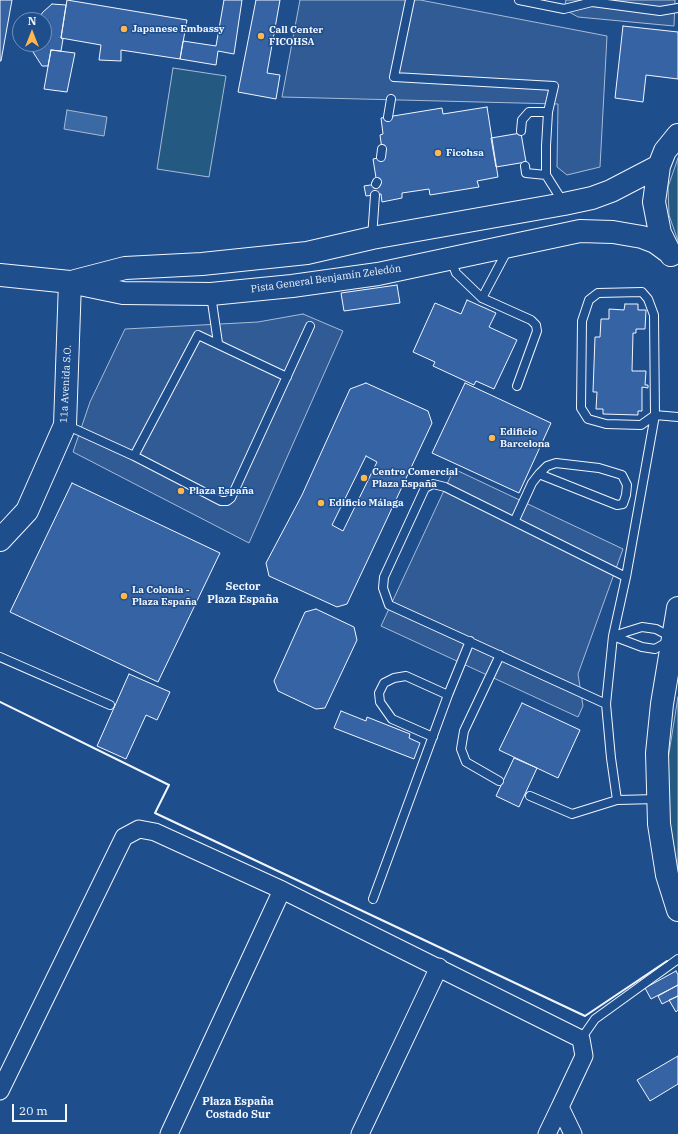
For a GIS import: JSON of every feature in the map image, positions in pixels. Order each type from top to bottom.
[{"type":"main road","points":[[674,258],[660,233],[655,212],[655,189],[659,166],[665,152],[677,135]]},
{"type":"main road","name":"Pista General Benjamín Zeledón","points":[[70,282],[125,268],[202,264],[307,253],[372,238],[564,204],[592,198],[611,191],[659,166]]},
{"type":"main road","name":"Pista General Benjamín Zeledón","points":[[0,275],[70,282],[123,293],[211,294],[292,286],[378,274],[580,231],[613,232],[642,237],[655,242],[674,258]]},
{"type":"main road","name":"11a Avenida S.O.","points":[[0,540],[28,511],[65,425],[70,282]]},
{"type":"main road","points":[[678,608],[675,638],[662,704],[658,739],[657,799],[659,824],[667,875],[678,910]]},
{"type":"street","points":[[0,1091],[124,837],[139,829],[155,832],[282,890],[581,1039],[584,1056],[547,1134]]},
{"type":"street","points":[[169,1134],[282,890]]},
{"type":"street","points":[[360,1134],[439,967]]},
{"type":"street","points":[[560,1107],[573,1134]]},
{"type":"lane","points":[[410,0],[394,77],[554,86],[548,112],[546,175],[564,204]]},
{"type":"lane","points":[[519,0],[564,9],[592,2],[660,11],[678,8]]},
{"type":"lane","points":[[388,117],[391,99]]},
{"type":"lane","points":[[521,131],[522,120],[529,112],[548,112]]},
{"type":"lane","points":[[524,166],[526,173],[546,175]]},
{"type":"lane","points":[[372,238],[375,195]]},
{"type":"lane","points":[[482,298],[497,267],[510,245]]},
{"type":"lane","points":[[451,258],[456,273],[482,298],[531,320],[536,325],[537,331],[517,386]]},
{"type":"lane","points":[[617,800],[606,704],[613,636],[626,577],[655,415],[654,315],[648,299],[642,292],[598,293],[589,300],[582,321],[581,408],[588,420],[606,424],[641,425],[655,415],[678,417]]},
{"type":"lane","points":[[211,294],[218,343]]},
{"type":"lane","points":[[65,425],[134,456],[221,501],[227,501],[230,498],[310,326]]},
{"type":"lane","points":[[134,456],[198,335],[218,343],[287,377]]},
{"type":"lane","points":[[515,520],[532,483],[539,474],[547,466],[556,463],[599,468],[622,475],[627,485],[626,495],[623,504],[617,505],[539,474]]},
{"type":"lane","points":[[606,704],[500,654],[389,605],[383,588],[384,577],[425,488],[433,484],[445,487],[515,520],[626,577]]},
{"type":"lane","points":[[613,636],[642,627],[656,629],[675,638]]},
{"type":"lane","points":[[613,636],[642,648],[655,649],[675,638]]},
{"type":"lane","points":[[374,899],[448,695],[470,641]]},
{"type":"lane","points":[[499,781],[466,762],[462,749],[464,731],[500,654]]},
{"type":"lane","points":[[0,657],[110,705]]},
{"type":"lane","points":[[433,737],[392,719],[380,702],[379,693],[384,683],[394,678],[406,676],[448,695]]},
{"type":"lane","points":[[530,796],[572,814],[617,800],[657,799]]},
{"type":"lane","points":[[581,1039],[595,1019],[678,959]]},
{"type":"shaded area","points":[[300,0],[420,0],[607,36],[600,167],[567,175],[557,167],[558,104],[282,97]]},
{"type":"shaded area","points":[[566,0],[675,0],[674,26],[578,17],[564,9]]},
{"type":"shaded area","points":[[173,68],[226,76],[209,177],[157,169]]},
{"type":"shaded area","points":[[67,110],[107,117],[104,136],[64,129]]},
{"type":"shaded area","points":[[678,158],[678,241],[669,215],[668,187]]},
{"type":"shaded area","points":[[303,314],[343,331],[249,543],[73,452],[90,402],[125,329],[258,322]]},
{"type":"shaded area","points":[[454,469],[623,549],[578,674],[583,706],[578,717],[381,626]]},
{"type":"shaded area","points":[[678,697],[678,877],[670,828],[665,778]]},
{"type":"building","points":[[0,0],[12,0],[1,61],[0,61]]},
{"type":"building","name":"Japanese Embassy","points":[[67,0],[187,20],[180,59],[121,50],[121,61],[99,60],[101,45],[61,38]]},
{"type":"building","points":[[224,0],[242,0],[234,54],[218,51],[216,65],[180,59],[183,41],[216,46]]},
{"type":"building","name":"Call Center FICOHSA","points":[[256,0],[280,0],[267,73],[280,75],[276,99],[238,92]]},
{"type":"building","points":[[52,4],[66,5],[61,38],[63,39],[61,51],[52,50],[52,12],[43,12]]},
{"type":"building","points":[[623,26],[678,32],[678,79],[646,75],[643,102],[615,98]]},
{"type":"building","points":[[52,50],[75,53],[67,92],[44,89]]},
{"type":"building","points":[[33,52],[51,52],[48,66],[42,66]]},
{"type":"building","name":"Ficohsa","points":[[487,107],[498,177],[477,181],[479,187],[430,195],[429,189],[402,193],[402,198],[382,202],[381,194],[366,196],[364,186],[377,184],[373,159],[383,157],[380,135],[383,134],[381,118],[442,108],[443,114]]},
{"type":"building","points":[[521,133],[526,162],[496,167],[491,138]]},
{"type":"building","points":[[397,285],[400,303],[344,311],[341,293]]},
{"type":"building","points":[[467,300],[496,313],[489,327],[517,340],[494,389],[476,381],[474,385],[433,366],[435,362],[413,352],[435,303],[461,314]]},
{"type":"building","points":[[625,304],[638,304],[638,310],[646,310],[645,329],[636,329],[636,333],[633,333],[632,371],[646,371],[645,385],[648,385],[648,388],[642,387],[642,411],[638,411],[638,415],[603,414],[603,409],[596,409],[597,392],[593,392],[595,337],[600,337],[601,319],[609,319],[609,309],[624,310]]},
{"type":"building","name":"Edificio Málaga","points":[[366,383],[428,411],[432,423],[347,604],[337,607],[269,576],[266,563],[302,495],[350,389]],"holes":[[[366,456],[377,462],[343,531],[332,525]]]},
{"type":"building","name":"Edificio Barcelona","points":[[465,383],[551,423],[519,493],[432,453]]},
{"type":"building","points":[[72,483],[220,553],[158,682],[10,612]]},
{"type":"building","points":[[316,609],[354,627],[357,640],[325,708],[316,709],[278,691],[274,681],[305,612]]},
{"type":"building","points":[[129,674],[170,692],[157,720],[146,715],[126,759],[97,746]]},
{"type":"building","points":[[522,703],[580,730],[558,778],[499,750]]},
{"type":"building","points":[[341,711],[366,721],[367,717],[410,734],[409,738],[420,743],[414,759],[334,728]]},
{"type":"building","points":[[514,758],[537,768],[519,807],[496,796]]},
{"type":"building","points":[[676,971],[678,975],[678,985],[651,999],[645,988]]},
{"type":"building","points":[[678,985],[678,996],[662,1004],[658,996]]},
{"type":"building","points":[[678,996],[678,1010],[676,1012],[669,1000]]},
{"type":"building","points":[[678,1056],[678,1084],[650,1101],[637,1080]]},
{"type":"wall","points":[[0,702],[169,785],[155,813],[585,1016],[667,961]]},
{"type":"place","name":"Japanese Embassy","points":[[124,29]]},
{"type":"place","name":"Call Center FICOHSA","points":[[261,36]]},
{"type":"place","name":"Ficohsa","points":[[438,153]]},
{"type":"place","name":"Edificio Barcelona","points":[[492,438]]},
{"type":"place","name":"Centro Comercial Plaza España","points":[[364,478]]},
{"type":"place","name":"Plaza España","points":[[181,491]]},
{"type":"place","name":"Edificio Málaga","points":[[321,503]]},
{"type":"place","name":"La Colonia - Plaza España","points":[[124,596]]},
{"type":"district","name":"Sector Plaza España","points":[[243,593]]},
{"type":"district","name":"Plaza España Costado Sur","points":[[238,1108]]}]
